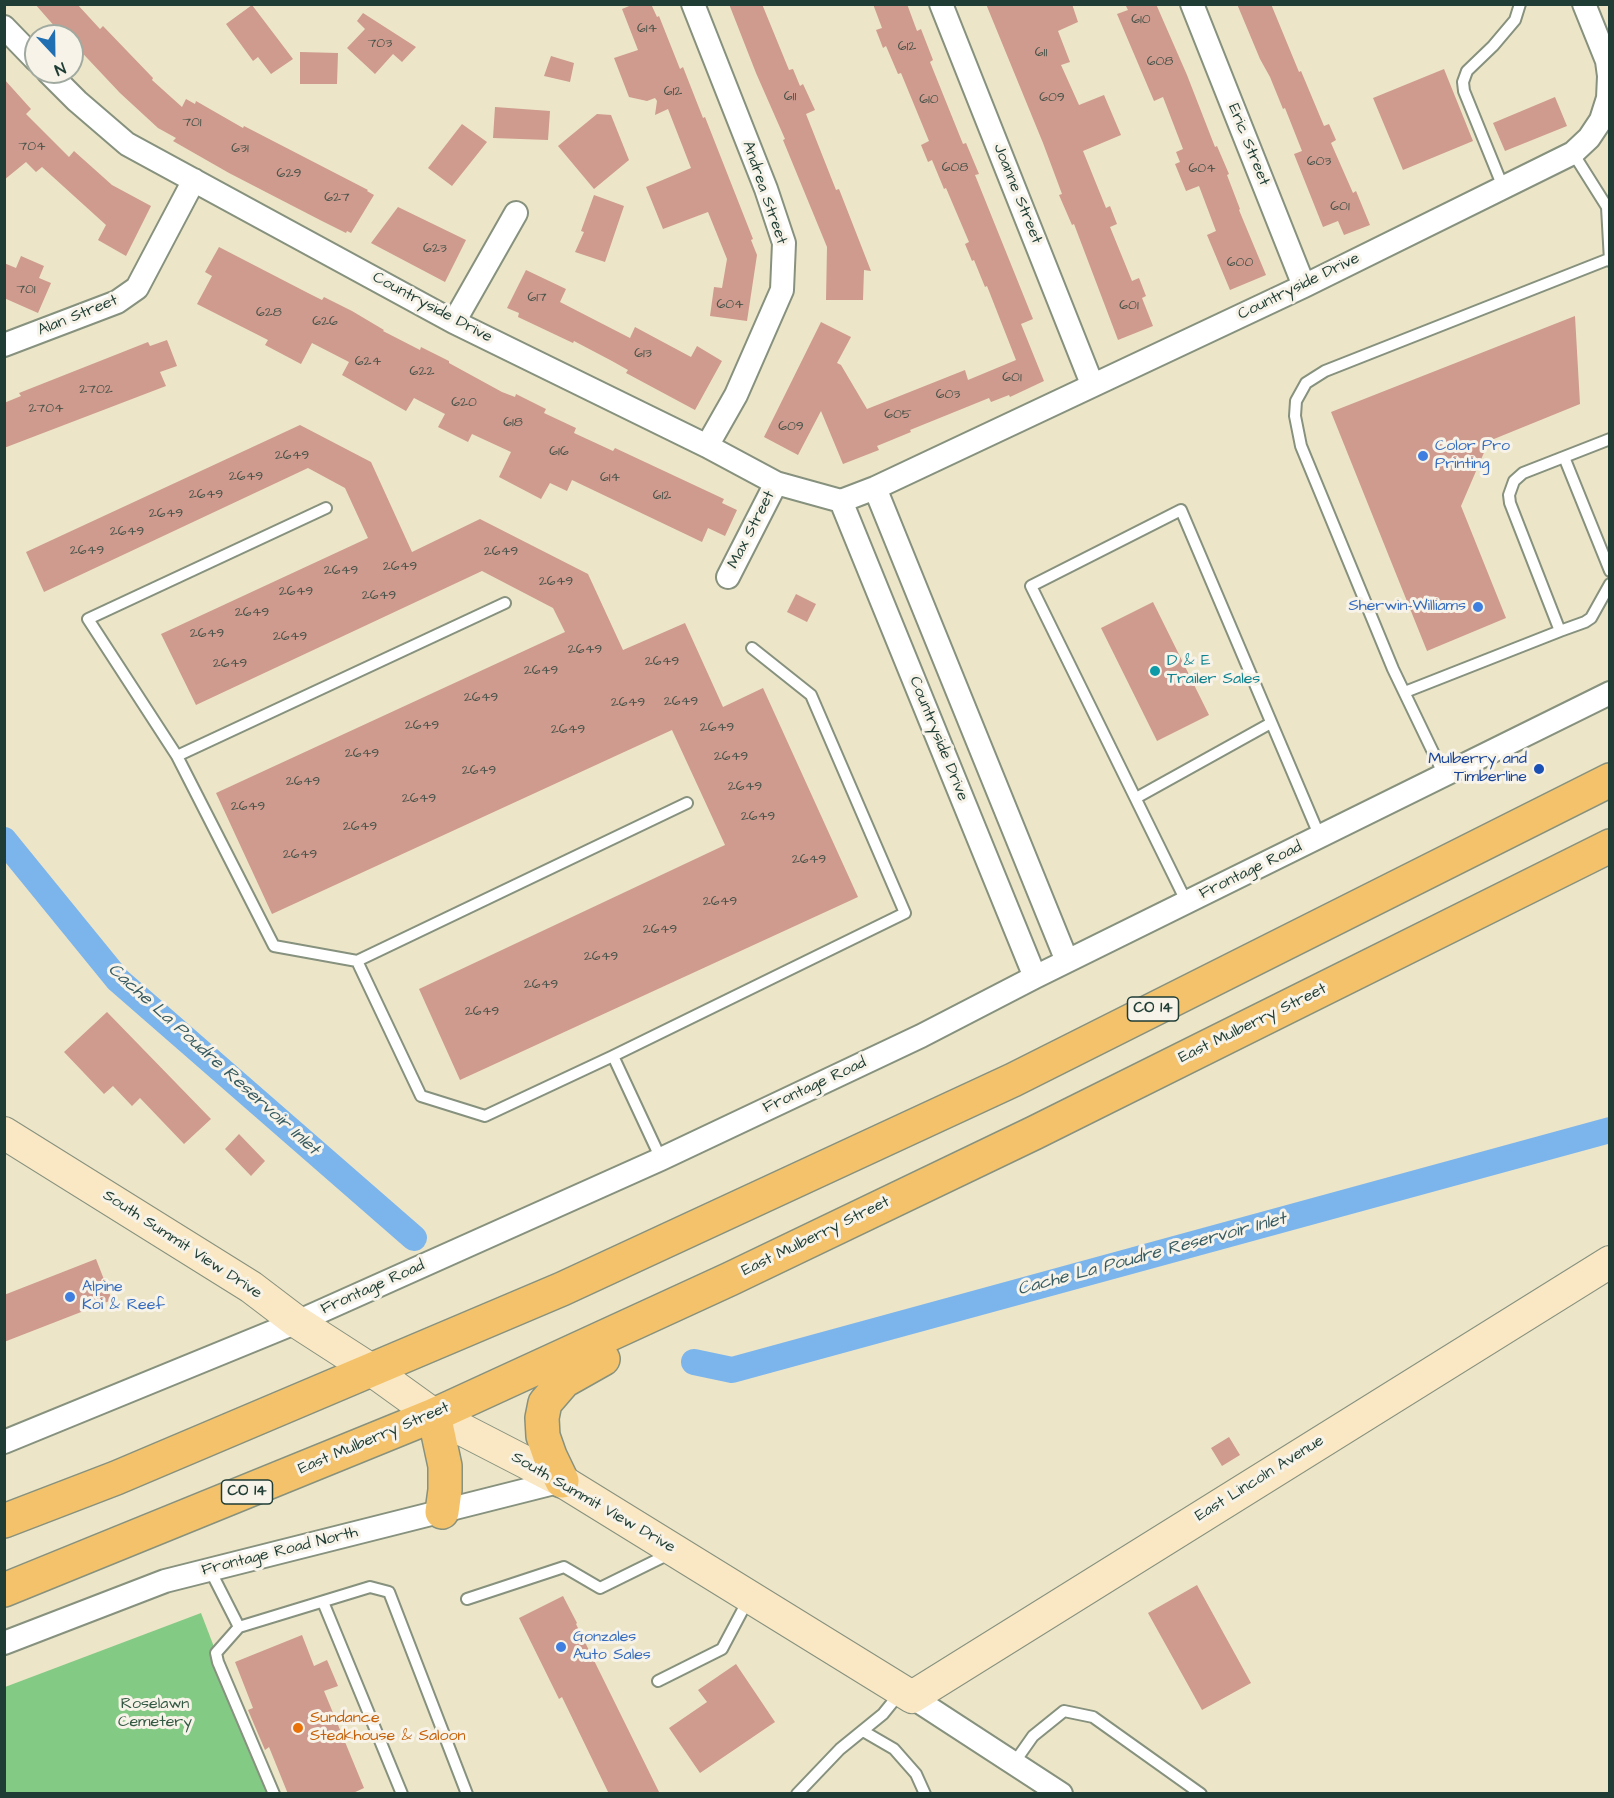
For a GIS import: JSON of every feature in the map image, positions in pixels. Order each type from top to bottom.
[{"type":"highway","points":[[1334,918],[1479,826],[1610,762]]},
{"type":"highway","name":"CO 14","points":[[4,1521],[127,1474],[562,1289],[1013,1080],[1610,780]]},
{"type":"highway","name":"East Mulberry Street","points":[[4,1590],[434,1415],[730,1279],[1044,1128],[1610,846]]},
{"type":"highway","points":[[1276,1013],[1359,992],[1610,868]]},
{"type":"highway","points":[[562,1481],[549,1456],[543,1436],[542,1418],[545,1403],[555,1390],[580,1370],[663,1330],[730,1279]]},
{"type":"highway","points":[[434,1415],[445,1466],[446,1491],[442,1512]]},
{"type":"street","name":"Andrea Street","points":[[693,4],[766,189],[784,243],[782,290],[736,395],[707,446]]},
{"type":"street","name":"Joanne Street","points":[[941,4],[1092,384]]},
{"type":"street","name":"Eric Street","points":[[1192,4],[1304,286]]},
{"type":"street","name":"Countryside Drive","points":[[60,84],[127,144],[454,322],[707,446],[776,483],[842,501],[875,488],[1304,286],[1573,153],[1589,138],[1601,120],[1608,98],[1610,76],[1607,61],[1584,4]]},
{"type":"street","points":[[4,27],[24,48]]},
{"type":"street","name":"Alan Street","points":[[4,345],[117,302],[137,288],[194,180]]},
{"type":"street","points":[[454,322],[516,213]]},
{"type":"street","name":"Max Street","points":[[728,577],[776,483]]},
{"type":"street","points":[[875,488],[1067,962]]},
{"type":"street","name":"Countryside Drive","points":[[842,501],[1035,976]]},
{"type":"street","name":"Frontage Road","points":[[4,1442],[297,1322],[661,1159],[921,1036],[1035,976],[1610,693]]},
{"type":"street","name":"South Summit View Drive","points":[[4,1133],[251,1287],[297,1322],[373,1371],[434,1415],[562,1481],[907,1694],[1061,1794]]},
{"type":"street","name":"East Lincoln Avenue","points":[[907,1694],[1610,1262]]},
{"type":"street","name":"Frontage Road North","points":[[4,1643],[165,1581],[562,1481]]},
{"type":"lane","points":[[1503,187],[1464,91],[1463,82],[1467,71],[1515,20],[1520,4]]},
{"type":"lane","points":[[1444,775],[1393,669],[1301,446],[1295,416],[1296,401],[1306,383],[1336,366],[1609,260],[1607,207],[1573,153]]},
{"type":"lane","points":[[1560,630],[1510,503],[1509,495],[1514,481],[1523,473],[1610,439]]},
{"type":"lane","points":[[1564,457],[1610,571]]},
{"type":"lane","points":[[326,508],[88,619],[177,756],[274,945],[357,961],[687,803]]},
{"type":"lane","points":[[1187,903],[1031,586],[1181,510],[1320,837]]},
{"type":"lane","points":[[1406,692],[1585,622],[1591,618],[1610,584]]},
{"type":"lane","points":[[177,756],[506,603]]},
{"type":"lane","points":[[357,961],[421,1096],[485,1116],[905,913],[811,695],[752,648]]},
{"type":"lane","points":[[1136,798],[1271,723]]},
{"type":"lane","points":[[613,1056],[661,1159]]},
{"type":"lane","points":[[467,1599],[564,1568],[600,1588],[675,1551]]},
{"type":"lane","points":[[210,1570],[239,1627]]},
{"type":"lane","points":[[274,1794],[216,1653],[239,1627],[370,1587],[390,1592],[467,1794]]},
{"type":"lane","points":[[658,1681],[722,1650],[750,1597]]},
{"type":"lane","points":[[322,1602],[402,1794]]},
{"type":"lane","points":[[797,1794],[840,1749],[907,1694]]},
{"type":"lane","points":[[1014,1763],[1033,1736],[1064,1710],[1093,1717],[1201,1794]]},
{"type":"lane","points":[[863,1731],[894,1749],[916,1774],[925,1794]]},
{"type":"green space","name":"Roselawn Cemetery","points":[[201,1613],[270,1793],[5,1794],[5,1687]]},
{"type":"building","points":[[35,4],[77,4],[100,29],[103,26],[153,78],[152,80],[182,107],[186,99],[195,104],[196,101],[243,128],[244,126],[368,190],[374,195],[351,233],[347,231],[346,233],[229,173],[173,141],[176,138],[158,128],[120,93],[84,55],[84,24],[52,24]]},
{"type":"building","points":[[634,4],[651,4],[657,17],[659,16],[680,69],[683,67],[703,118],[705,117],[753,239],[751,240],[757,255],[747,321],[710,316],[714,287],[722,288],[727,259],[708,212],[663,229],[646,187],[691,168],[668,109],[655,115],[657,101],[655,98],[647,101],[629,97],[614,58],[638,50],[622,9]]},
{"type":"building","points":[[729,4],[762,4],[789,70],[793,69],[800,86],[803,84],[815,110],[806,114],[836,190],[839,189],[871,271],[864,270],[863,300],[826,300],[827,247]]},
{"type":"building","points":[[873,4],[907,4],[917,31],[921,29],[933,60],[930,62],[963,144],[966,143],[979,174],[975,175],[1033,319],[1021,324],[1044,381],[1010,397],[1009,395],[991,402],[989,398],[910,430],[911,432],[877,446],[879,450],[843,464],[821,411],[798,455],[764,437],[821,322],[851,337],[837,363],[841,365],[867,409],[965,370],[968,380],[1016,360],[987,286],[985,287],[965,244],[969,242],[946,188],[944,189],[932,160],[928,162],[921,145],[929,141],[901,73],[898,74],[886,46],[883,48],[876,30],[882,28]]},
{"type":"building","points":[[986,4],[1072,4],[1078,22],[1058,31],[1070,62],[1061,65],[1079,105],[1104,95],[1121,135],[1083,151],[1106,208],[1110,206],[1117,224],[1110,227],[1132,281],[1139,278],[1146,296],[1142,298],[1153,326],[1118,340],[1074,224],[1072,225],[1059,195],[1062,194],[1043,143]]},
{"type":"building","points":[[1125,4],[1156,4],[1215,147],[1217,146],[1229,174],[1227,175],[1239,210],[1266,275],[1230,290],[1207,235],[1216,231],[1199,186],[1186,191],[1175,164],[1180,162],[1176,152],[1183,149],[1163,97],[1154,101],[1117,14],[1128,10]]},
{"type":"building","points":[[1237,4],[1271,4],[1324,126],[1329,124],[1336,140],[1331,143],[1353,193],[1356,191],[1370,225],[1344,235],[1338,221],[1323,227],[1294,154],[1302,151],[1285,108],[1283,109]]},
{"type":"building","points":[[252,5],[293,59],[271,74],[258,57],[253,61],[226,24]]},
{"type":"building","points":[[363,13],[416,47],[402,62],[393,54],[375,74],[347,48],[365,29],[357,21]]},
{"type":"building","points":[[300,52],[338,53],[337,84],[300,84]]},
{"type":"building","points":[[551,56],[574,63],[570,82],[544,76]]},
{"type":"building","points":[[1444,69],[1473,141],[1403,170],[1373,98]]},
{"type":"building","points":[[4,79],[31,109],[26,114],[69,157],[74,151],[112,185],[151,206],[126,256],[98,240],[106,225],[42,167],[36,172],[26,162],[4,180]]},
{"type":"building","points":[[1555,97],[1567,126],[1505,151],[1493,123]]},
{"type":"building","points":[[495,107],[550,111],[548,140],[493,138]]},
{"type":"building","points":[[597,114],[611,115],[629,160],[594,189],[558,146]]},
{"type":"building","points":[[462,124],[487,142],[452,186],[428,168]]},
{"type":"building","points":[[594,195],[624,206],[605,262],[575,252],[584,232],[581,231]]},
{"type":"building","points":[[398,207],[466,240],[445,282],[371,243]]},
{"type":"building","points":[[219,247],[322,300],[324,297],[352,311],[383,331],[420,350],[421,347],[449,361],[502,392],[515,397],[516,394],[546,409],[544,413],[576,428],[574,433],[613,451],[615,448],[724,499],[722,503],[737,510],[725,536],[708,528],[702,542],[572,480],[567,491],[550,483],[541,499],[499,477],[511,452],[472,434],[468,442],[438,427],[445,414],[414,398],[406,411],[342,375],[349,362],[312,343],[301,364],[265,345],[268,340],[197,304],[212,276],[205,272]]},
{"type":"building","points":[[21,256],[44,266],[39,278],[51,283],[38,313],[4,298],[4,263],[16,268]]},
{"type":"building","points":[[526,270],[566,289],[560,302],[630,338],[635,327],[691,357],[697,346],[722,361],[695,410],[626,373],[628,370],[612,361],[574,341],[573,343],[518,317],[519,313],[507,308]]},
{"type":"building","points":[[1575,316],[1580,404],[1489,441],[1461,506],[1506,618],[1427,651],[1331,412]]},
{"type":"building","points":[[167,340],[177,366],[160,372],[166,386],[4,448],[4,403],[21,396],[19,393],[148,342],[150,346]]},
{"type":"building","points":[[300,425],[371,462],[412,552],[480,519],[588,574],[623,650],[685,623],[723,707],[763,688],[858,897],[460,1080],[419,989],[725,845],[672,730],[272,914],[216,793],[565,632],[553,608],[482,571],[196,705],[161,634],[368,538],[345,488],[308,468],[44,592],[26,552]]},
{"type":"building","points":[[796,594],[816,604],[807,622],[787,612]]},
{"type":"building","name":"D & E Trailer Sales","points":[[1153,602],[1209,715],[1157,741],[1101,628]]},
{"type":"building","points":[[107,1012],[211,1119],[184,1144],[140,1098],[132,1106],[113,1086],[104,1094],[64,1052]]},
{"type":"building","points":[[239,1134],[265,1161],[251,1176],[225,1149]]},
{"type":"building","name":"Alpine Koi & Reef","points":[[96,1259],[112,1300],[4,1342],[4,1295]]},
{"type":"building","points":[[1229,1437],[1240,1455],[1222,1466],[1211,1448]]},
{"type":"building","points":[[1197,1585],[1251,1683],[1202,1710],[1148,1613]]},
{"type":"building","points":[[563,1596],[660,1794],[609,1794],[562,1697],[559,1699],[519,1618]]},
{"type":"building","name":"Sundance Steakhouse & Saloon","points":[[302,1635],[314,1666],[327,1660],[338,1686],[324,1691],[364,1788],[351,1794],[288,1794],[269,1747],[265,1750],[248,1710],[253,1708],[235,1662]]},
{"type":"building","points":[[736,1664],[775,1722],[700,1773],[669,1728],[707,1702],[698,1690]]},
{"type":"waterway","name":"Cache La Poudre Reservoir Inlet","points":[[4,840],[118,980],[414,1238]]},
{"type":"waterway","name":"Cache La Poudre Reservoir Inlet","points":[[694,1362],[732,1370],[1610,1130]]},
{"type":"place","name":"Color Pro Printing","points":[[1423,456]]},
{"type":"place","name":"Sherwin-Williams","points":[[1478,607]]},
{"type":"place","name":"D & E Trailer Sales","points":[[1155,671]]},
{"type":"place","name":"Mulberry and Timberline","points":[[1539,769]]},
{"type":"place","name":"Alpine Koi & Reef","points":[[70,1297]]},
{"type":"place","name":"Gonzales Auto Sales","points":[[561,1647]]},
{"type":"place","name":"Sundance Steakhouse & Saloon","points":[[298,1728]]}]
